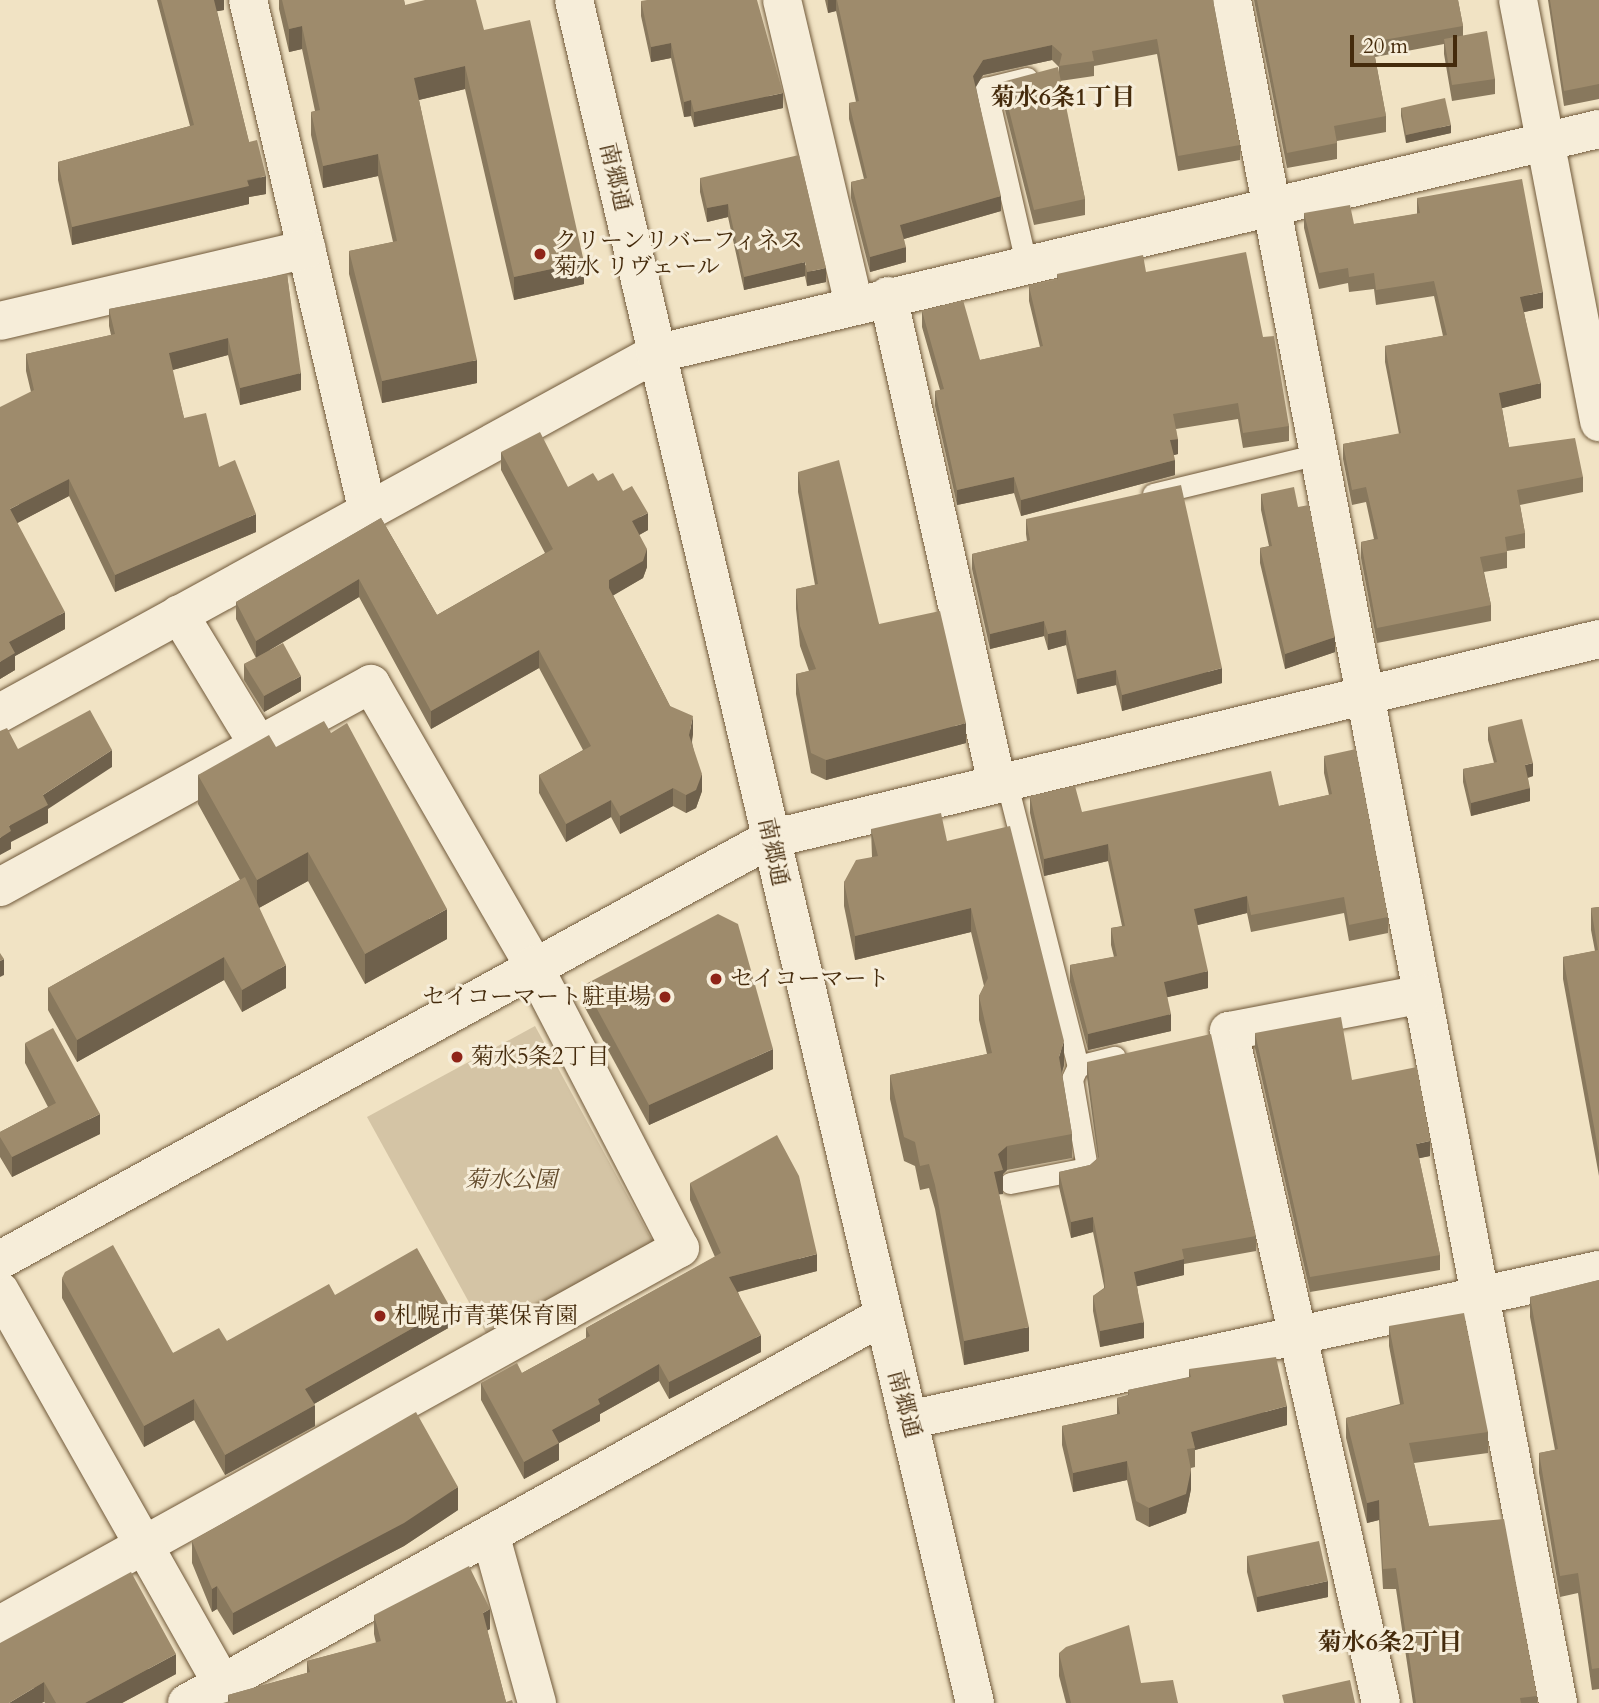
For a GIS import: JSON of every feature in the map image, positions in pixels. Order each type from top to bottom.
[{"type":"street","points":[[248,0],[367,508]]},
{"type":"street","name":"南郷通","points":[[574,0],[881,1317],[975,1703]]},
{"type":"street","points":[[782,0],[871,300],[1001,782]]},
{"type":"street","points":[[1232,0],[1322,453],[1558,1703]]},
{"type":"street","points":[[1518,0],[1599,422]]},
{"type":"street","points":[[0,713],[367,508],[655,354],[1026,263],[1599,129]]},
{"type":"street","points":[[0,321],[307,249]]},
{"type":"street","points":[[178,614],[257,743]]},
{"type":"street","points":[[0,1259],[533,965],[771,839],[1599,639]]},
{"type":"street","points":[[0,887],[257,743],[371,684],[533,965],[680,1248],[145,1542],[0,1625]]},
{"type":"street","points":[[1381,1703],[1295,1335],[1217,1034],[1423,994]]},
{"type":"street","points":[[908,1420],[1599,1270]]},
{"type":"street","points":[[0,1291],[145,1542],[222,1684]]},
{"type":"street","points":[[187,1703],[491,1537],[881,1317]]},
{"type":"street","points":[[491,1537],[537,1703]]},
{"type":"lane","points":[[1026,263],[986,88],[1049,73]]},
{"type":"lane","points":[[1124,500],[1322,453]]},
{"type":"lane","points":[[1001,782],[1078,1066],[1072,1079],[1087,1168],[1010,1183]]},
{"type":"lane","points":[[1078,1066],[1141,1051]]},
{"type":"green space","name":"菊水公園","points":[[535,1026],[654,1244],[487,1335],[367,1117]]},
{"type":"building","points":[[161,0],[214,0],[249,142],[257,140],[266,176],[247,180],[249,186],[72,227],[58,162],[194,125]]},
{"type":"building","points":[[282,0],[404,0],[405,5],[425,0],[476,0],[484,30],[530,20],[584,262],[514,277],[465,66],[414,78],[477,360],[382,381],[349,251],[397,241],[378,154],[323,166],[311,112],[320,110],[302,26],[289,29]]},
{"type":"building","points":[[757,0],[783,93],[694,112],[691,100],[684,102],[671,43],[651,47],[641,1]]},
{"type":"building","points":[[837,0],[1213,0],[1240,145],[1178,156],[1157,39],[1092,51],[1094,61],[1059,66],[1062,54],[1052,45],[983,60],[973,76],[1001,196],[900,225],[906,247],[870,257],[851,182],[867,178],[849,103],[859,101]]},
{"type":"building","points":[[1257,0],[1458,0],[1463,26],[1372,42],[1386,116],[1334,126],[1337,143],[1287,153]]},
{"type":"building","points":[[1550,0],[1599,0],[1599,84],[1564,91]]},
{"type":"building","points":[[1487,31],[1495,79],[1452,85],[1444,39]]},
{"type":"building","points":[[1058,67],[1085,199],[1034,210],[1002,82]]},
{"type":"building","points":[[1445,98],[1451,125],[1406,135],[1401,108]]},
{"type":"building","points":[[799,155],[826,268],[807,272],[805,262],[744,277],[728,204],[707,208],[700,178]]},
{"type":"building","points":[[1522,179],[1543,292],[1520,297],[1541,383],[1499,393],[1509,447],[1575,438],[1583,477],[1517,490],[1525,533],[1505,537],[1507,552],[1480,557],[1491,605],[1377,628],[1361,542],[1378,539],[1366,487],[1352,490],[1343,444],[1401,433],[1385,346],[1447,335],[1434,281],[1376,290],[1374,273],[1349,277],[1348,268],[1319,273],[1304,213],[1350,205],[1354,224],[1420,213],[1417,198]]},
{"type":"building","points":[[1246,252],[1263,337],[1274,336],[1289,426],[1243,433],[1238,403],[1173,414],[1178,439],[1170,440],[1175,460],[1021,500],[1014,477],[957,490],[935,391],[944,389],[922,311],[963,300],[980,360],[1043,346],[1029,286],[1058,279],[1057,274],[1143,255],[1146,272]]},
{"type":"building","points":[[287,274],[301,373],[240,388],[228,338],[169,353],[184,418],[206,413],[219,467],[235,460],[256,514],[115,575],[69,479],[10,509],[65,612],[9,642],[15,653],[0,662],[0,407],[34,390],[26,354],[115,334],[109,309]]},
{"type":"building","points":[[540,432],[568,487],[593,473],[598,481],[613,473],[623,491],[632,486],[648,513],[632,521],[647,549],[643,561],[609,580],[609,588],[670,706],[693,716],[689,735],[702,774],[696,790],[686,795],[673,788],[620,816],[611,800],[566,824],[539,775],[591,746],[539,650],[431,711],[359,579],[256,641],[236,602],[381,518],[437,615],[553,549],[501,452]]},
{"type":"building","points":[[839,460],[879,624],[940,611],[966,723],[826,760],[811,753],[796,674],[816,669],[800,626],[796,589],[818,584],[798,472]]},
{"type":"building","points":[[1181,485],[1222,668],[1122,695],[1116,670],[1077,679],[1066,630],[1048,634],[1044,621],[990,634],[972,554],[1030,540],[1026,519]]},
{"type":"building","points":[[1294,487],[1298,507],[1309,505],[1335,637],[1285,654],[1260,548],[1272,546],[1261,494]]},
{"type":"building","points":[[283,643],[301,676],[264,696],[244,664]]},
{"type":"building","points":[[90,710],[112,750],[43,795],[48,805],[9,826],[11,831],[0,838],[0,731],[7,728],[18,749]]},
{"type":"building","points":[[1522,719],[1533,763],[1525,765],[1530,788],[1471,803],[1463,769],[1497,762],[1488,727]]},
{"type":"building","points":[[324,721],[331,733],[347,723],[447,909],[365,954],[308,852],[257,880],[198,775],[269,735],[276,747]]},
{"type":"building","points":[[1356,749],[1388,917],[1349,925],[1344,897],[1251,915],[1247,896],[1194,909],[1208,971],[1164,982],[1171,1014],[1088,1034],[1070,965],[1117,956],[1111,928],[1125,926],[1108,844],[1044,859],[1030,796],[1075,786],[1082,812],[1271,771],[1279,806],[1332,794],[1324,756]]},
{"type":"building","points":[[941,813],[947,841],[1010,826],[1064,1041],[1059,1057],[1072,1134],[1007,1146],[998,1154],[1003,1170],[994,1172],[1029,1327],[964,1341],[935,1185],[929,1164],[920,1166],[915,1142],[904,1137],[890,1075],[992,1053],[979,996],[988,978],[971,908],[855,936],[844,882],[856,860],[878,856],[871,829]]},
{"type":"building","points":[[245,877],[286,965],[242,990],[224,957],[77,1040],[48,988]]},
{"type":"building","points":[[1599,907],[1599,1154],[1563,957],[1598,950],[1591,908]]},
{"type":"building","points":[[718,914],[738,924],[773,1049],[649,1105],[584,985]]},
{"type":"building","points":[[1341,1017],[1352,1080],[1417,1067],[1430,1141],[1416,1144],[1440,1255],[1310,1277],[1255,1033]]},
{"type":"building","points":[[53,1028],[100,1114],[12,1157],[0,1137],[0,1132],[56,1103],[25,1043]]},
{"type":"building","points":[[1211,1034],[1256,1236],[1182,1249],[1184,1259],[1134,1272],[1144,1322],[1100,1331],[1093,1296],[1105,1288],[1104,1271],[1093,1217],[1071,1222],[1059,1172],[1090,1165],[1099,1157],[1087,1062]]},
{"type":"building","points":[[777,1135],[799,1176],[817,1254],[729,1277],[761,1335],[669,1382],[659,1364],[598,1399],[600,1404],[552,1430],[559,1443],[524,1462],[481,1383],[517,1363],[522,1373],[590,1336],[586,1328],[721,1253],[690,1183]]},
{"type":"building","points":[[113,1245],[173,1353],[219,1328],[227,1341],[329,1284],[335,1295],[417,1248],[450,1307],[305,1389],[315,1405],[225,1455],[194,1399],[144,1426],[62,1278],[65,1272]]},
{"type":"building","points":[[1599,1280],[1599,1668],[1592,1669],[1578,1573],[1560,1576],[1539,1453],[1558,1449],[1530,1297]]},
{"type":"building","points":[[1464,1313],[1488,1432],[1409,1443],[1429,1526],[1504,1519],[1537,1696],[1520,1698],[1521,1703],[1416,1703],[1396,1568],[1383,1569],[1379,1500],[1367,1503],[1346,1418],[1404,1404],[1389,1326]]},
{"type":"building","points":[[1276,1357],[1287,1406],[1191,1432],[1195,1448],[1187,1449],[1191,1470],[1186,1494],[1149,1508],[1136,1501],[1127,1461],[1073,1473],[1062,1426],[1120,1414],[1117,1398],[1129,1395],[1128,1390],[1191,1377],[1189,1369]]},
{"type":"building","points":[[416,1412],[458,1487],[404,1523],[233,1613],[217,1586],[212,1589],[192,1541]]},
{"type":"building","points":[[1319,1541],[1328,1581],[1257,1597],[1247,1556]]},
{"type":"building","points":[[469,1566],[490,1609],[483,1613],[506,1702],[512,1700],[513,1703],[223,1703],[230,1701],[228,1695],[310,1672],[307,1661],[381,1641],[374,1615]]},
{"type":"building","points":[[131,1572],[176,1654],[85,1703],[56,1703],[44,1682],[9,1703],[0,1703],[0,1643]]},
{"type":"building","points":[[1129,1625],[1141,1683],[1173,1680],[1178,1703],[1071,1703],[1059,1653],[1066,1647]]},
{"type":"building","points":[[1350,1680],[1355,1703],[1284,1703],[1282,1695]]},
{"type":"place","name":"クリーンリバーフィネス 菊水 リヴェール","points":[[540,254]]},
{"type":"place","name":"セイコーマート","points":[[716,979]]},
{"type":"place","name":"セイコーマート駐車場","points":[[665,997]]},
{"type":"place","name":"菊水5条2丁目","points":[[457,1057]]},
{"type":"place","name":"札幌市青葉保育園","points":[[380,1316]]},
{"type":"district","name":"菊水6条1丁目","points":[[1063,98]]},
{"type":"district","name":"菊水6条2丁目","points":[[1390,1643]]}]
